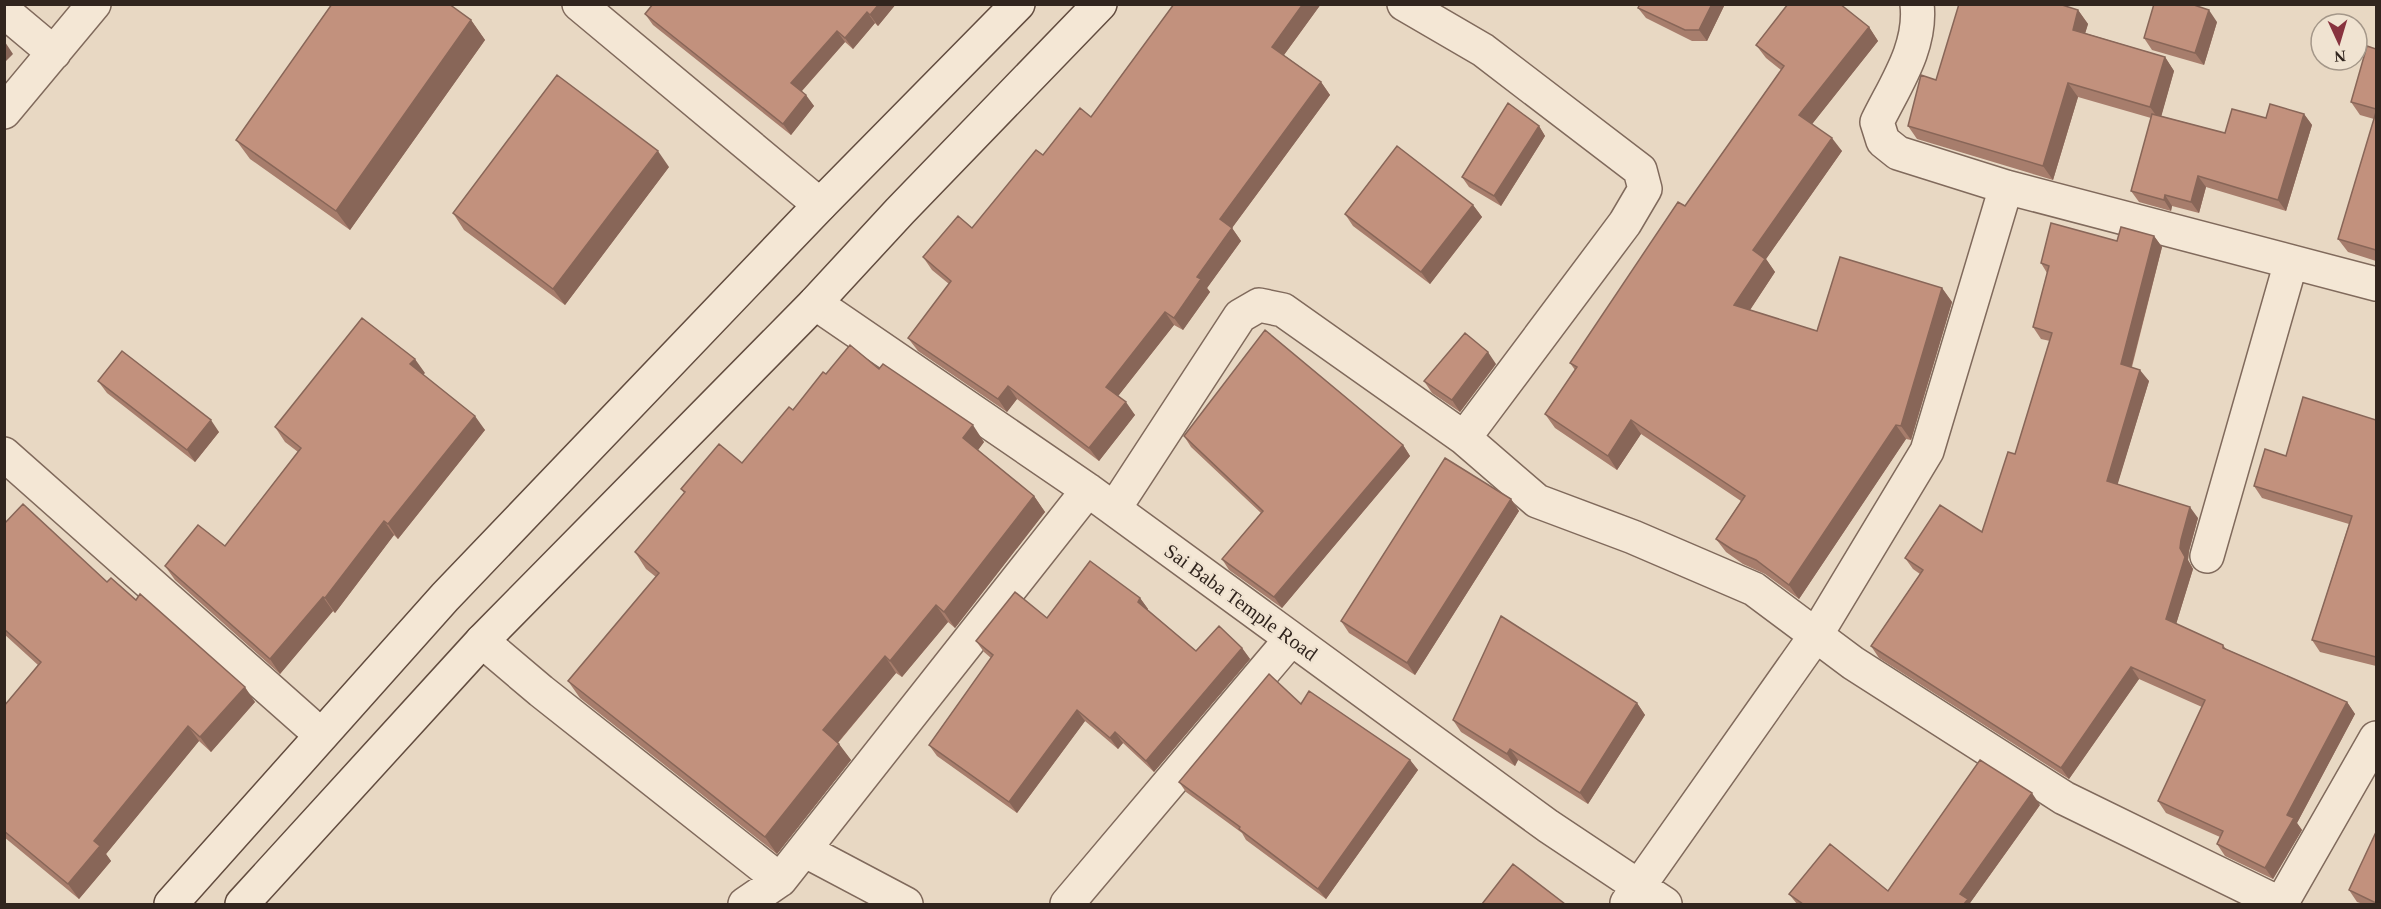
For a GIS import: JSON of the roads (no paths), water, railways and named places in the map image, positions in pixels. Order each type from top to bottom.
[{"type":"street","points":[[4,112],[94,4]]},
{"type":"street","points":[[579,4],[820,205]]},
{"type":"street","points":[[171,904],[445,597],[820,205],[1018,4]]},
{"type":"street","points":[[242,904],[482,641],[815,303],[908,202],[1100,4]]},
{"type":"street","points":[[1404,4],[1483,50],[1631,163],[1640,170],[1645,189],[1625,223],[1464,438]]},
{"type":"street","points":[[1917,4],[1919,15],[1916,44],[1877,122],[1883,141],[1898,153],[2006,188],[2376,284]]},
{"type":"street","points":[[4,11],[54,53]]},
{"type":"street","points":[[1632,895],[1816,635],[1927,451],[2006,188]]},
{"type":"street","points":[[2207,556],[2291,262]]},
{"type":"street","name":"Sai Baba Temple Road","points":[[815,303],[1101,500],[1548,826],[1632,895],[1665,904]]},
{"type":"street","points":[[745,904],[780,880],[1101,500],[1240,316],[1259,305],[1283,310],[1464,438],[1537,501],[1633,537],[1754,589],[1853,663],[2064,798],[2281,904],[2376,738]]},
{"type":"street","points":[[4,454],[321,735]]},
{"type":"street","points":[[1067,904],[1291,639]]},
{"type":"street","points":[[482,641],[550,698],[780,880]]},
{"type":"street","points":[[804,850],[906,904]]}]
